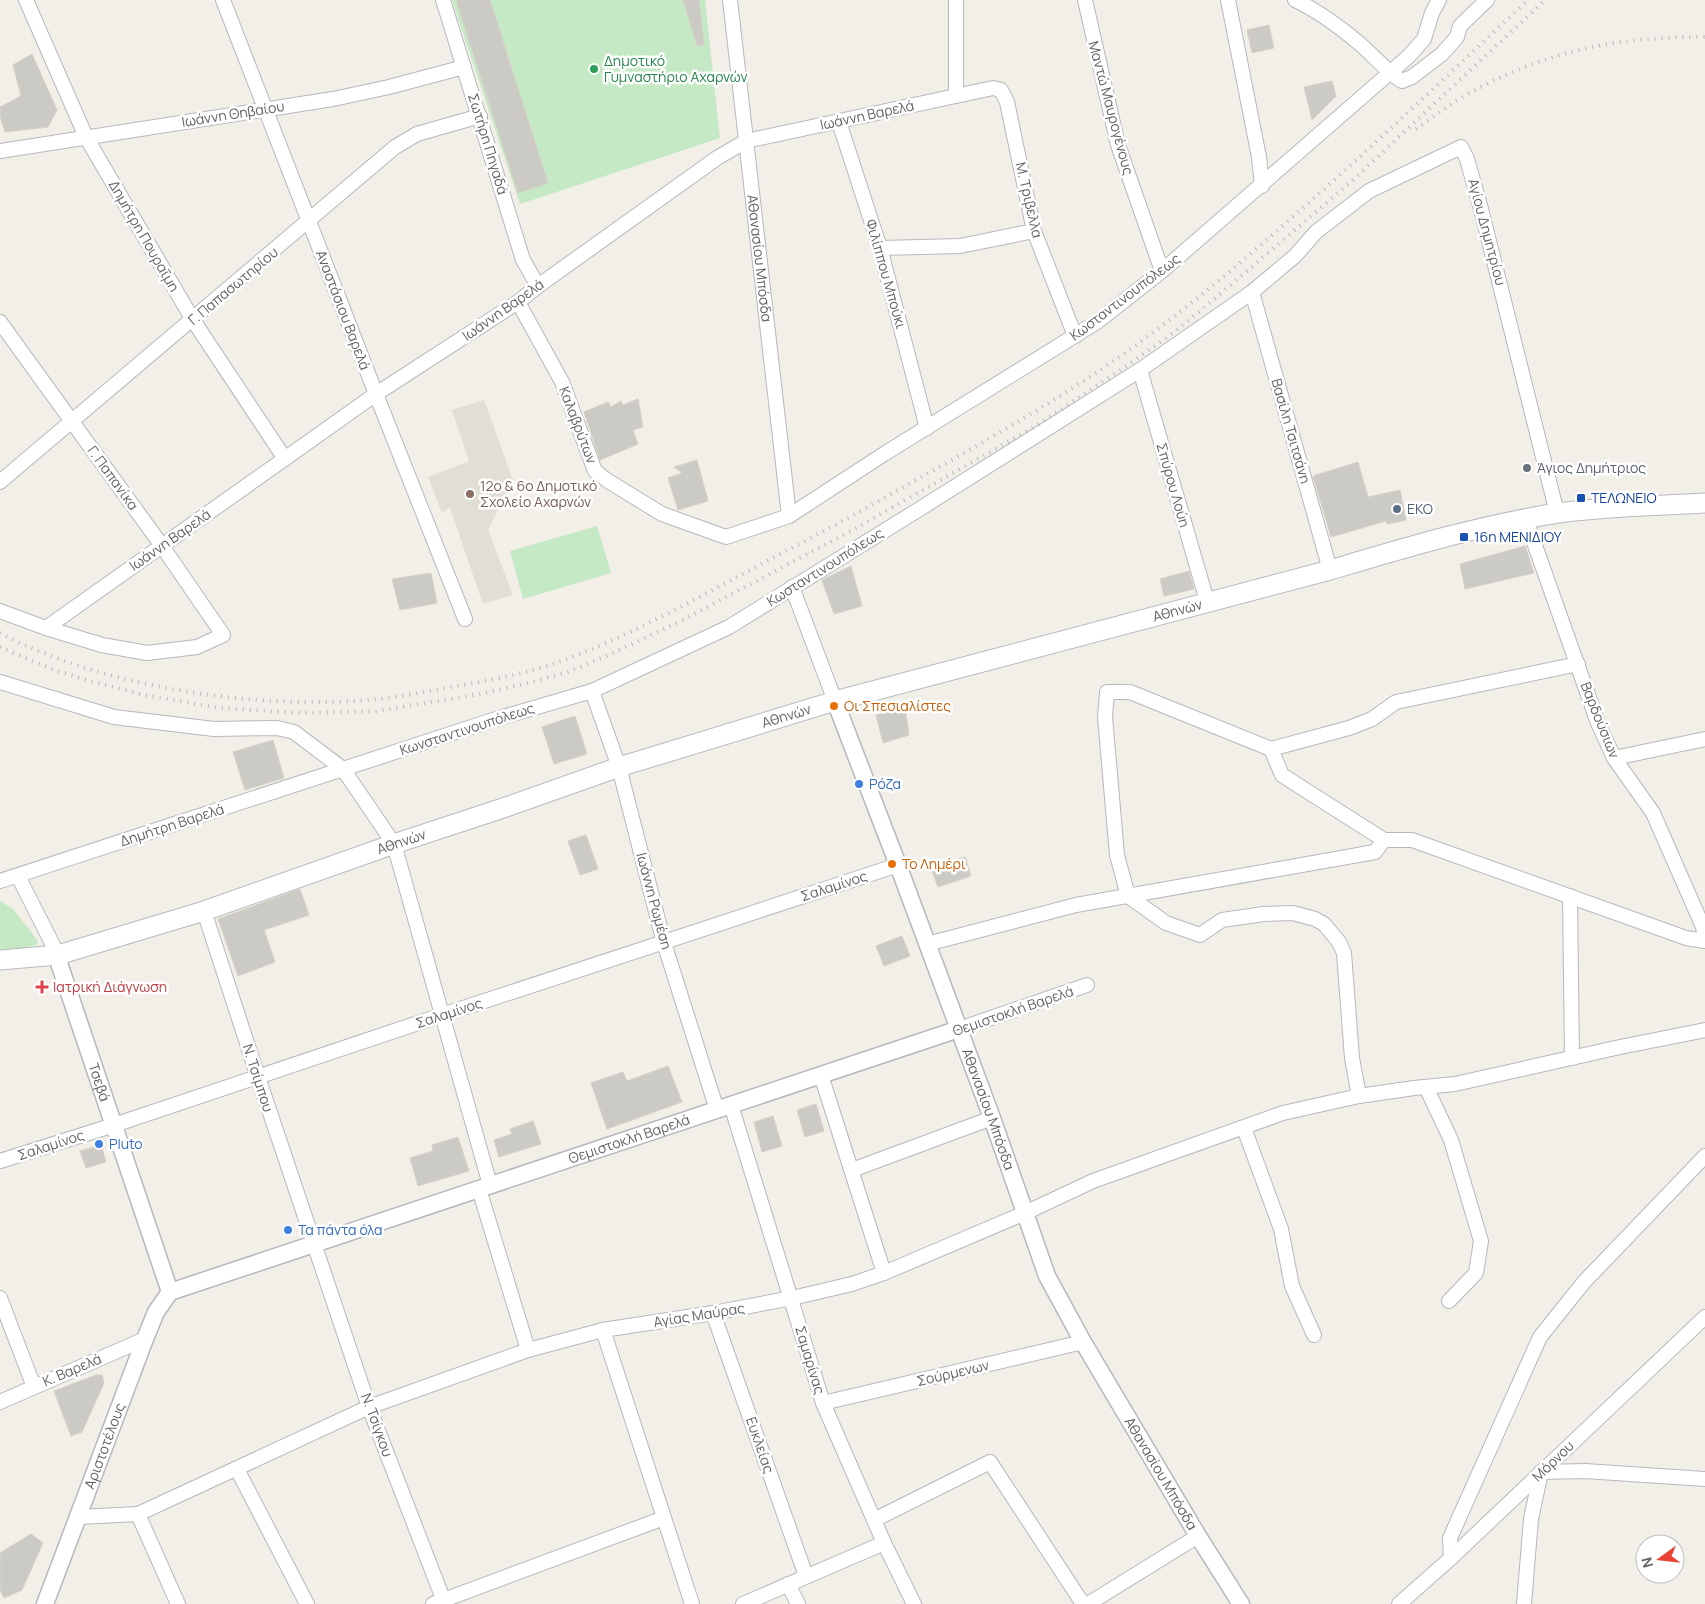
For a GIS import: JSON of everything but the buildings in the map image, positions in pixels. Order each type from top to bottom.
[{"type":"main road","name":"Αθηνών","points":[[0,960],[58,955],[204,911],[619,767],[835,701],[1207,601],[1330,570],[1406,548],[1526,520],[1596,509],[1705,503]]},
{"type":"street","name":"Δημήτρη Πουραΐμη","points":[[26,0],[86,137],[193,320],[285,459]]},
{"type":"street","name":"Αναστάσιου Βαρελά","points":[[224,0],[465,619]]},
{"type":"street","name":"Σωτήρη Πηγαδά","points":[[442,0],[480,116],[523,260],[538,286]]},
{"type":"street","name":"Αθανασίου Μπόσδα","points":[[730,0],[789,516]]},
{"type":"street","points":[[956,0],[956,96]]},
{"type":"street","name":"Μαντώ Μαυρογένους","points":[[1085,0],[1118,145],[1162,271]]},
{"type":"street","points":[[1228,0],[1259,157],[1262,186]]},
{"type":"street","points":[[1295,0],[1327,19],[1361,44],[1390,72],[1402,80],[1412,77],[1442,54],[1457,37],[1460,26],[1487,0]]},
{"type":"street","name":"Κωσταντινουπόλεως","points":[[726,537],[789,516],[1097,322],[1162,271],[1262,186],[1409,56],[1424,38],[1439,0]]},
{"type":"street","name":"Ιωάννη Θηβαίου","points":[[0,150],[333,99],[389,87],[464,67]]},
{"type":"street","name":"Ιωάννη Βαρελά","points":[[46,628],[376,394],[518,302],[717,158],[746,141],[994,88],[1001,90]]},
{"type":"street","name":"Μ. Τριβελλα","points":[[1001,90],[1007,102],[1034,231],[1074,336]]},
{"type":"street","name":"Γ. Παπασωτηρίου","points":[[0,482],[395,147],[417,134],[480,116]]},
{"type":"street","name":"Φιλίππου Μπούκι","points":[[839,122],[880,248],[926,428]]},
{"type":"street","name":"Αγίου Δημητρίου","points":[[1295,256],[1316,232],[1369,191],[1461,148],[1467,158],[1482,210],[1557,514]]},
{"type":"street","points":[[880,248],[960,246],[1034,231]]},
{"type":"street","name":"Κωσταντινουπόλεως","points":[[592,691],[728,626],[792,588],[1140,370],[1252,292],[1295,256]]},
{"type":"street","name":"Βασίλη Τσιτσάνη","points":[[1252,292],[1330,570]]},
{"type":"street","name":"Καλαβρύτων","points":[[518,302],[562,382],[595,471],[662,514],[726,537]]},
{"type":"street","name":"Γ. Παπανίκα","points":[[0,322],[162,546],[223,635],[197,647],[147,653],[102,645],[46,628]]},
{"type":"street","name":"Σπύρου Λούη","points":[[1140,370],[1207,601]]},
{"type":"street","name":"Βαρδούσιων","points":[[1526,520],[1598,722],[1614,758],[1653,813],[1703,927],[1705,940]]},
{"type":"street","name":"Αθανασίου Μπόσδα","points":[[792,588],[992,1118],[1047,1276],[1083,1342],[1198,1536],[1241,1604]]},
{"type":"street","points":[[0,611],[46,628]]},
{"type":"street","points":[[1359,1096],[1352,1058],[1344,953],[1324,924],[1315,919],[1293,913],[1264,914],[1222,920],[1200,934],[1166,923],[1128,896],[1117,855],[1105,717],[1107,692],[1130,692],[1270,749],[1349,728],[1372,719],[1396,702],[1578,664]]},
{"type":"street","points":[[0,682],[114,717],[214,729],[277,728],[294,732],[343,769],[394,844],[442,1015],[528,1350]]},
{"type":"street","name":"Ιωάννη Ρωμέση","points":[[592,691],[619,767],[664,943],[724,1108]]},
{"type":"street","name":"Κωνσταντινουπόλεως","points":[[343,769],[496,719],[592,691]]},
{"type":"street","points":[[1614,758],[1705,739]]},
{"type":"street","points":[[1270,749],[1282,775],[1384,840],[1412,840],[1686,938],[1705,940]]},
{"type":"street","name":"Δημήτρη Βαρελά","points":[[0,881],[343,769]]},
{"type":"street","points":[[927,944],[1076,905],[1375,852],[1384,840]]},
{"type":"street","name":"Σαλαμίνος","points":[[0,1161],[898,865]]},
{"type":"street","name":"Τσεβά","points":[[18,876],[58,955],[60,966],[170,1292]]},
{"type":"street","points":[[1570,896],[1572,1058]]},
{"type":"street","name":"N. Τσίμπου","points":[[204,911],[315,1244]]},
{"type":"street","name":"Θεμιστοκλή Βαρελά","points":[[170,1292],[1087,985]]},
{"type":"street","name":"Αγίας Μαύρας","points":[[138,1514],[369,1407],[528,1350],[603,1330],[714,1313],[852,1284],[884,1273],[1025,1213],[1092,1181],[1283,1114],[1359,1096],[1455,1084],[1705,1030]]},
{"type":"street","points":[[821,1075],[884,1273]]},
{"type":"street","points":[[1426,1087],[1451,1140],[1481,1240],[1476,1272],[1449,1301]]},
{"type":"street","name":"Σαμαρίνας","points":[[724,1108],[792,1298],[823,1403],[884,1543],[914,1604]]},
{"type":"street","points":[[852,1170],[992,1118]]},
{"type":"street","points":[[1244,1128],[1282,1229],[1292,1286],[1314,1335]]},
{"type":"street","points":[[1451,1558],[1450,1538],[1540,1336],[1584,1282],[1705,1156]]},
{"type":"street","name":"Ν. Τσίγκου","points":[[315,1244],[369,1407],[440,1603]]},
{"type":"street","name":"Αριστοτέλους","points":[[45,1604],[145,1339],[156,1312],[170,1292]]},
{"type":"street","points":[[0,1298],[34,1387]]},
{"type":"street","name":"Ευκλείας","points":[[714,1313],[806,1576]]},
{"type":"street","name":"Μόρνου","points":[[1399,1604],[1451,1558],[1705,1317]]},
{"type":"street","points":[[603,1330],[692,1604]]},
{"type":"street","name":"Κ. Βαρελά","points":[[0,1402],[145,1339]]},
{"type":"street","name":"Σούρμενων","points":[[823,1403],[1083,1342]]},
{"type":"street","points":[[874,1520],[990,1462],[1083,1604]]},
{"type":"street","points":[[237,1469],[308,1604]]},
{"type":"street","points":[[1524,1604],[1531,1519],[1541,1472],[1585,1471],[1705,1479]]},
{"type":"street","points":[[78,1517],[138,1514],[178,1604]]},
{"type":"street","points":[[440,1603],[664,1518]]},
{"type":"street","points":[[1088,1604],[1198,1536]]},
{"type":"street","points":[[743,1604],[884,1543]]},
{"type":"street","points":[[788,1584],[798,1604]]},
{"type":"shaded area","name":"12ο & 6ο Δημοτικό Σχολείο Αχαρνών","points":[[484,400],[513,480],[488,530],[513,595],[483,604],[450,508],[442,513],[428,477],[469,461],[452,410]]},
{"type":"green space","name":"Δημοτικό Γυμναστήριο Αχαρνών","points":[[452,0],[705,0],[720,138],[520,204]]},
{"type":"green space","points":[[597,526],[611,573],[523,599],[510,551]]},
{"type":"green space","points":[[0,901],[13,909],[38,941],[37,945],[7,951],[0,949]]},
{"type":"railway","points":[[0,633],[41,652],[87,668],[135,681],[184,691],[235,698],[285,701],[333,702],[407,695],[513,675],[554,664],[588,651],[668,613],[863,510],[1024,418],[1126,352],[1225,276],[1319,194],[1528,0]]},
{"type":"railway","points":[[0,647],[54,670],[144,695],[219,708],[300,713],[376,711],[480,694],[568,672],[604,657],[679,622],[849,532],[1036,426],[1165,339],[1352,181],[1545,0]]},
{"type":"railway","points":[[1416,129],[1477,89],[1505,75],[1560,55],[1616,43],[1705,37]]},
{"type":"place","name":"Δημοτικό Γυμναστήριο Αχαρνών","points":[[594,69]]},
{"type":"place","name":"Άγιος Δημήτριος","points":[[1527,468]]},
{"type":"place","name":"12ο & 6ο Δημοτικό Σχολείο Αχαρνών","points":[[470,494]]},
{"type":"place","name":"ΤΕΛΩΝΕΙΟ","points":[[1581,498]]},
{"type":"place","name":"EKO","points":[[1397,509]]},
{"type":"place","name":"16η ΜΕΝΙΔΙΟΥ","points":[[1464,537]]},
{"type":"place","name":"Οι Σπεσιαλίστες","points":[[834,706]]},
{"type":"place","name":"Ρόζα","points":[[859,784]]},
{"type":"place","name":"Το Λημέρι","points":[[892,864]]},
{"type":"place","name":"Ιατρική Διάγνωση","points":[[42,987]]},
{"type":"place","name":"Pluto","points":[[99,1144]]},
{"type":"place","name":"Τα πάντα όλα","points":[[288,1230]]}]
